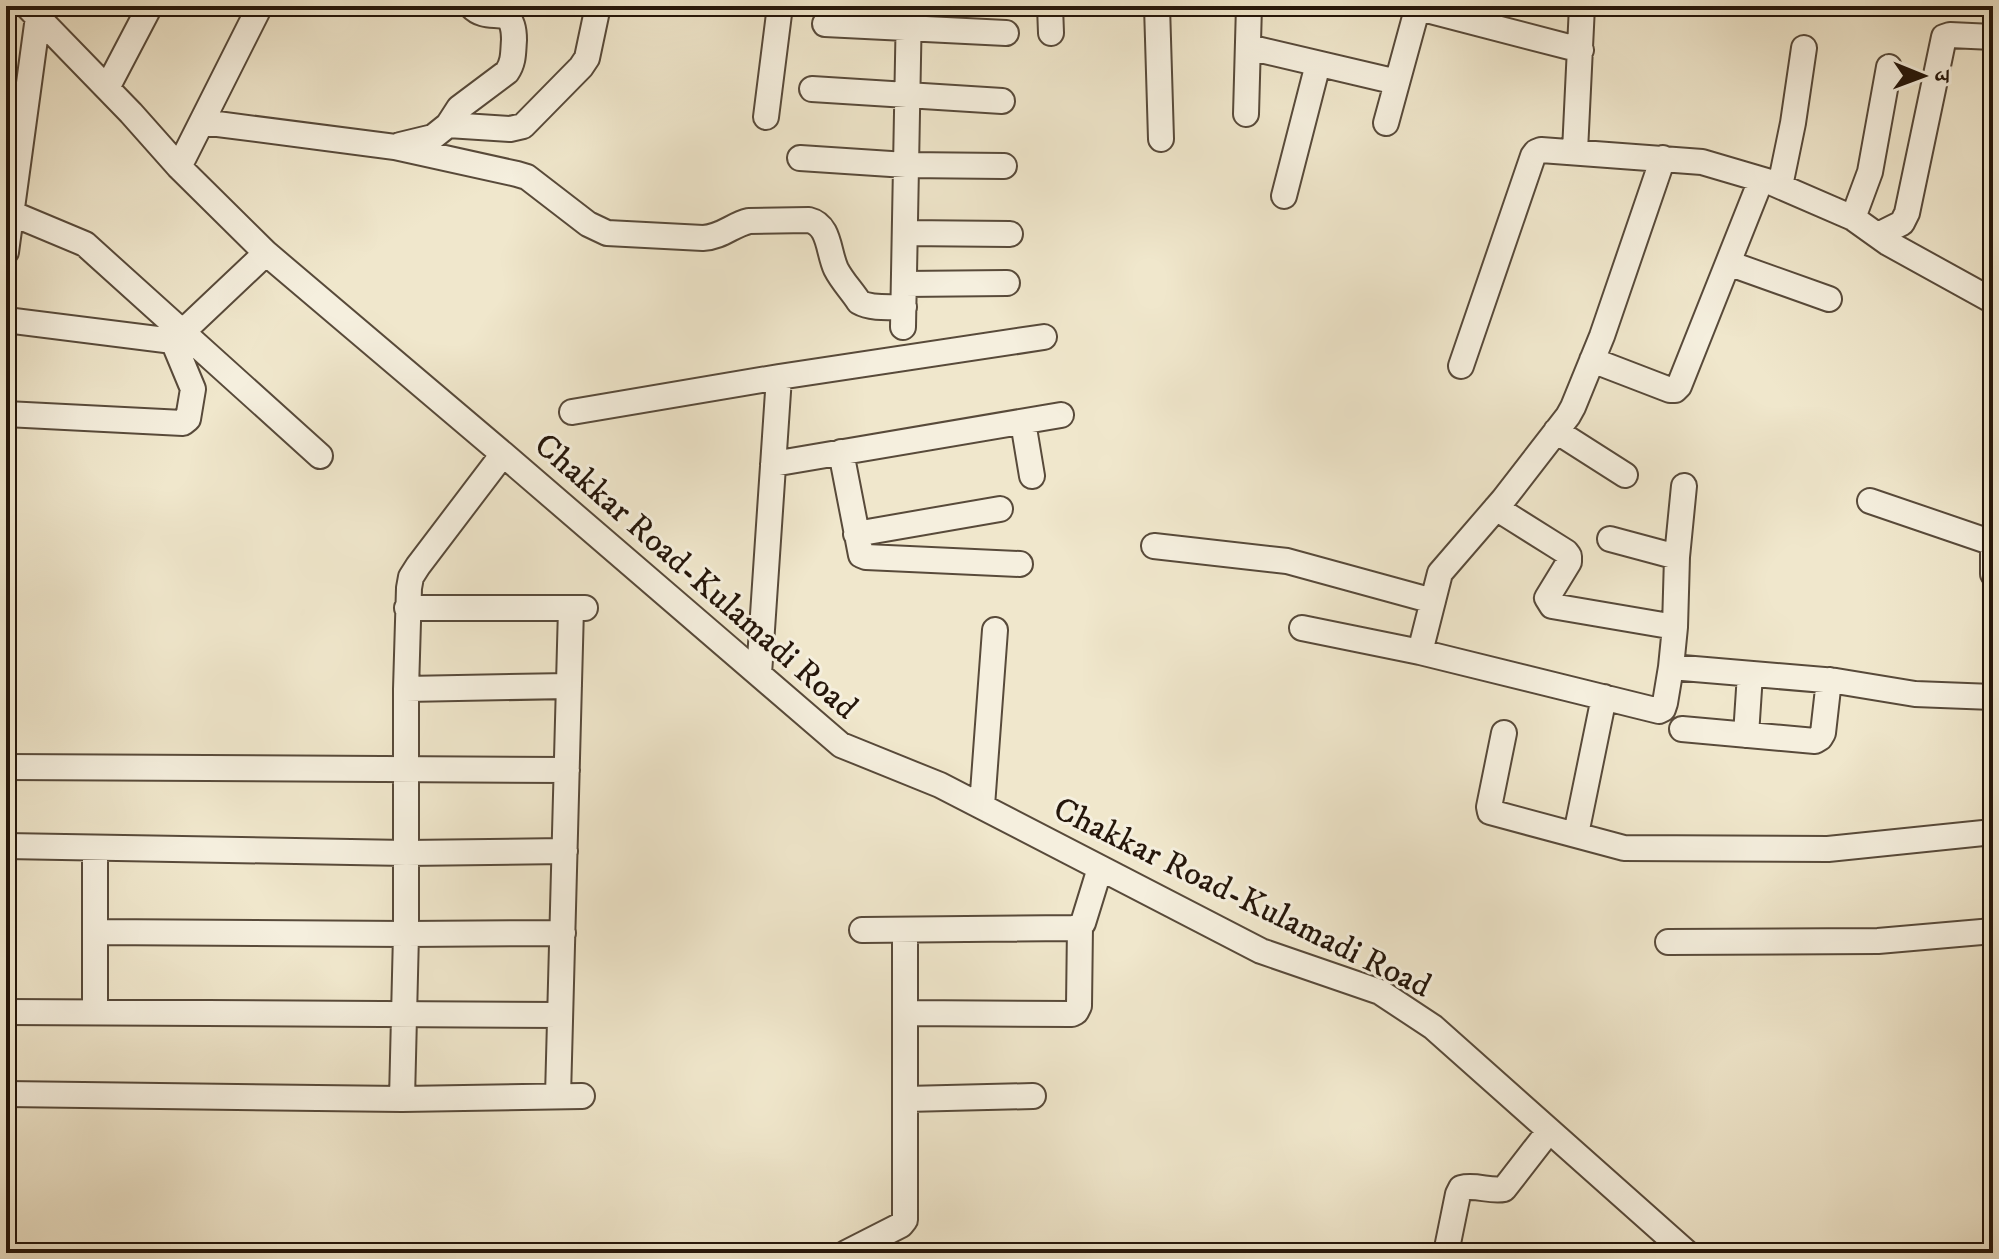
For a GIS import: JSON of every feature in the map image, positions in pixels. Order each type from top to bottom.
[{"type":"street","points":[[107,88],[150,6]]},
{"type":"street","points":[[179,167],[260,6]]},
{"type":"street","points":[[395,147],[429,139],[448,125],[456,111],[507,72],[513,59],[514,26],[511,19],[505,14],[482,14],[471,6]]},
{"type":"street","points":[[448,125],[516,129],[523,126],[587,58],[598,6]]},
{"type":"street","points":[[766,117],[780,6]]},
{"type":"street","points":[[1050,6],[1051,33]]},
{"type":"street","points":[[1157,6],[1161,139]]},
{"type":"street","points":[[1246,114],[1249,6]]},
{"type":"street","points":[[1575,151],[1582,6]]},
{"type":"street","points":[[1386,123],[1416,7],[1581,50]]},
{"type":"street","points":[[6,252],[32,12]]},
{"type":"street","name":"Chakkar Road-Kulamadi Road","points":[[32,12],[179,167],[266,253],[841,745],[940,785],[1261,951],[1380,992],[1433,1027],[1681,1252]]},
{"type":"street","points":[[904,306],[909,17]]},
{"type":"street","points":[[825,24],[909,17],[1006,33]]},
{"type":"street","points":[[1890,244],[1907,213],[1944,37],[1993,37]]},
{"type":"street","points":[[1248,47],[1397,82]]},
{"type":"street","points":[[1592,360],[1670,390],[1679,386],[1728,263],[1770,183],[1793,123],[1804,48]]},
{"type":"street","points":[[1284,196],[1318,64]]},
{"type":"street","points":[[1853,218],[1870,172],[1889,67]]},
{"type":"street","points":[[812,89],[1002,101]]},
{"type":"street","points":[[202,122],[395,147],[527,177],[588,224],[607,233],[703,238],[717,237],[749,221],[818,222],[823,228],[835,267],[864,305],[904,306],[1007,283]]},
{"type":"street","points":[[1461,366],[1533,156],[1541,150],[1711,164],[1770,183],[1853,218],[1890,244],[1993,301]]},
{"type":"street","points":[[800,158],[906,165],[1004,166]]},
{"type":"street","points":[[1420,652],[1440,573],[1568,416],[1602,336],[1663,158]]},
{"type":"street","points":[[9,216],[85,244],[177,337],[320,456]]},
{"type":"street","points":[[905,233],[1010,234]]},
{"type":"street","points":[[6,320],[177,337],[266,253]]},
{"type":"street","points":[[1728,263],[1829,299]]},
{"type":"street","points":[[6,414],[183,423],[188,419],[193,389],[177,337]]},
{"type":"street","points":[[572,412],[1044,337]]},
{"type":"street","points":[[759,674],[779,377]]},
{"type":"street","points":[[773,464],[1061,415]]},
{"type":"street","points":[[1023,422],[1032,476]]},
{"type":"street","points":[[1556,431],[1625,475]]},
{"type":"street","points":[[841,452],[861,555],[1020,564]]},
{"type":"street","points":[[402,1099],[407,608],[411,577],[503,454]]},
{"type":"street","points":[[1302,628],[1420,652],[1659,711],[1663,709],[1680,667],[1675,627],[1677,557],[1684,486]]},
{"type":"street","points":[[1870,501],[1993,543]]},
{"type":"street","points":[[1496,508],[1569,556],[1569,562],[1547,598],[1552,606],[1675,627]]},
{"type":"street","points":[[856,534],[1000,509]]},
{"type":"street","points":[[1610,539],[1677,557]]},
{"type":"street","points":[[1154,546],[1287,561],[1433,601]]},
{"type":"street","points":[[1993,553],[1993,574]]},
{"type":"street","points":[[6,1094],[402,1099],[570,1096],[560,1015],[569,686],[579,608],[407,608]]},
{"type":"street","points":[[982,806],[995,630]]},
{"type":"street","points":[[1680,667],[1829,680],[1915,694],[1993,697]]},
{"type":"street","points":[[1746,735],[1750,674]]},
{"type":"street","points":[[1682,729],[1815,741],[1823,733],[1829,680]]},
{"type":"street","points":[[406,689],[569,686]]},
{"type":"street","points":[[1576,834],[1604,697]]},
{"type":"street","points":[[1504,733],[1490,812],[1618,846],[1828,849],[1993,832]]},
{"type":"street","points":[[6,767],[567,770]]},
{"type":"street","points":[[6,846],[406,853],[565,851]]},
{"type":"street","points":[[95,848],[95,1012]]},
{"type":"street","points":[[906,1013],[1076,1012],[1079,1006],[1080,926],[1100,868]]},
{"type":"street","points":[[862,930],[1080,926]]},
{"type":"street","points":[[847,1253],[905,1220],[905,930]]},
{"type":"street","points":[[1668,942],[1878,941],[1993,931]]},
{"type":"street","points":[[95,932],[563,933]]},
{"type":"street","points":[[6,1012],[560,1015]]},
{"type":"street","points":[[906,1099],[1033,1096]]},
{"type":"street","points":[[1446,1253],[1461,1188],[1504,1189],[1549,1131]]}]
